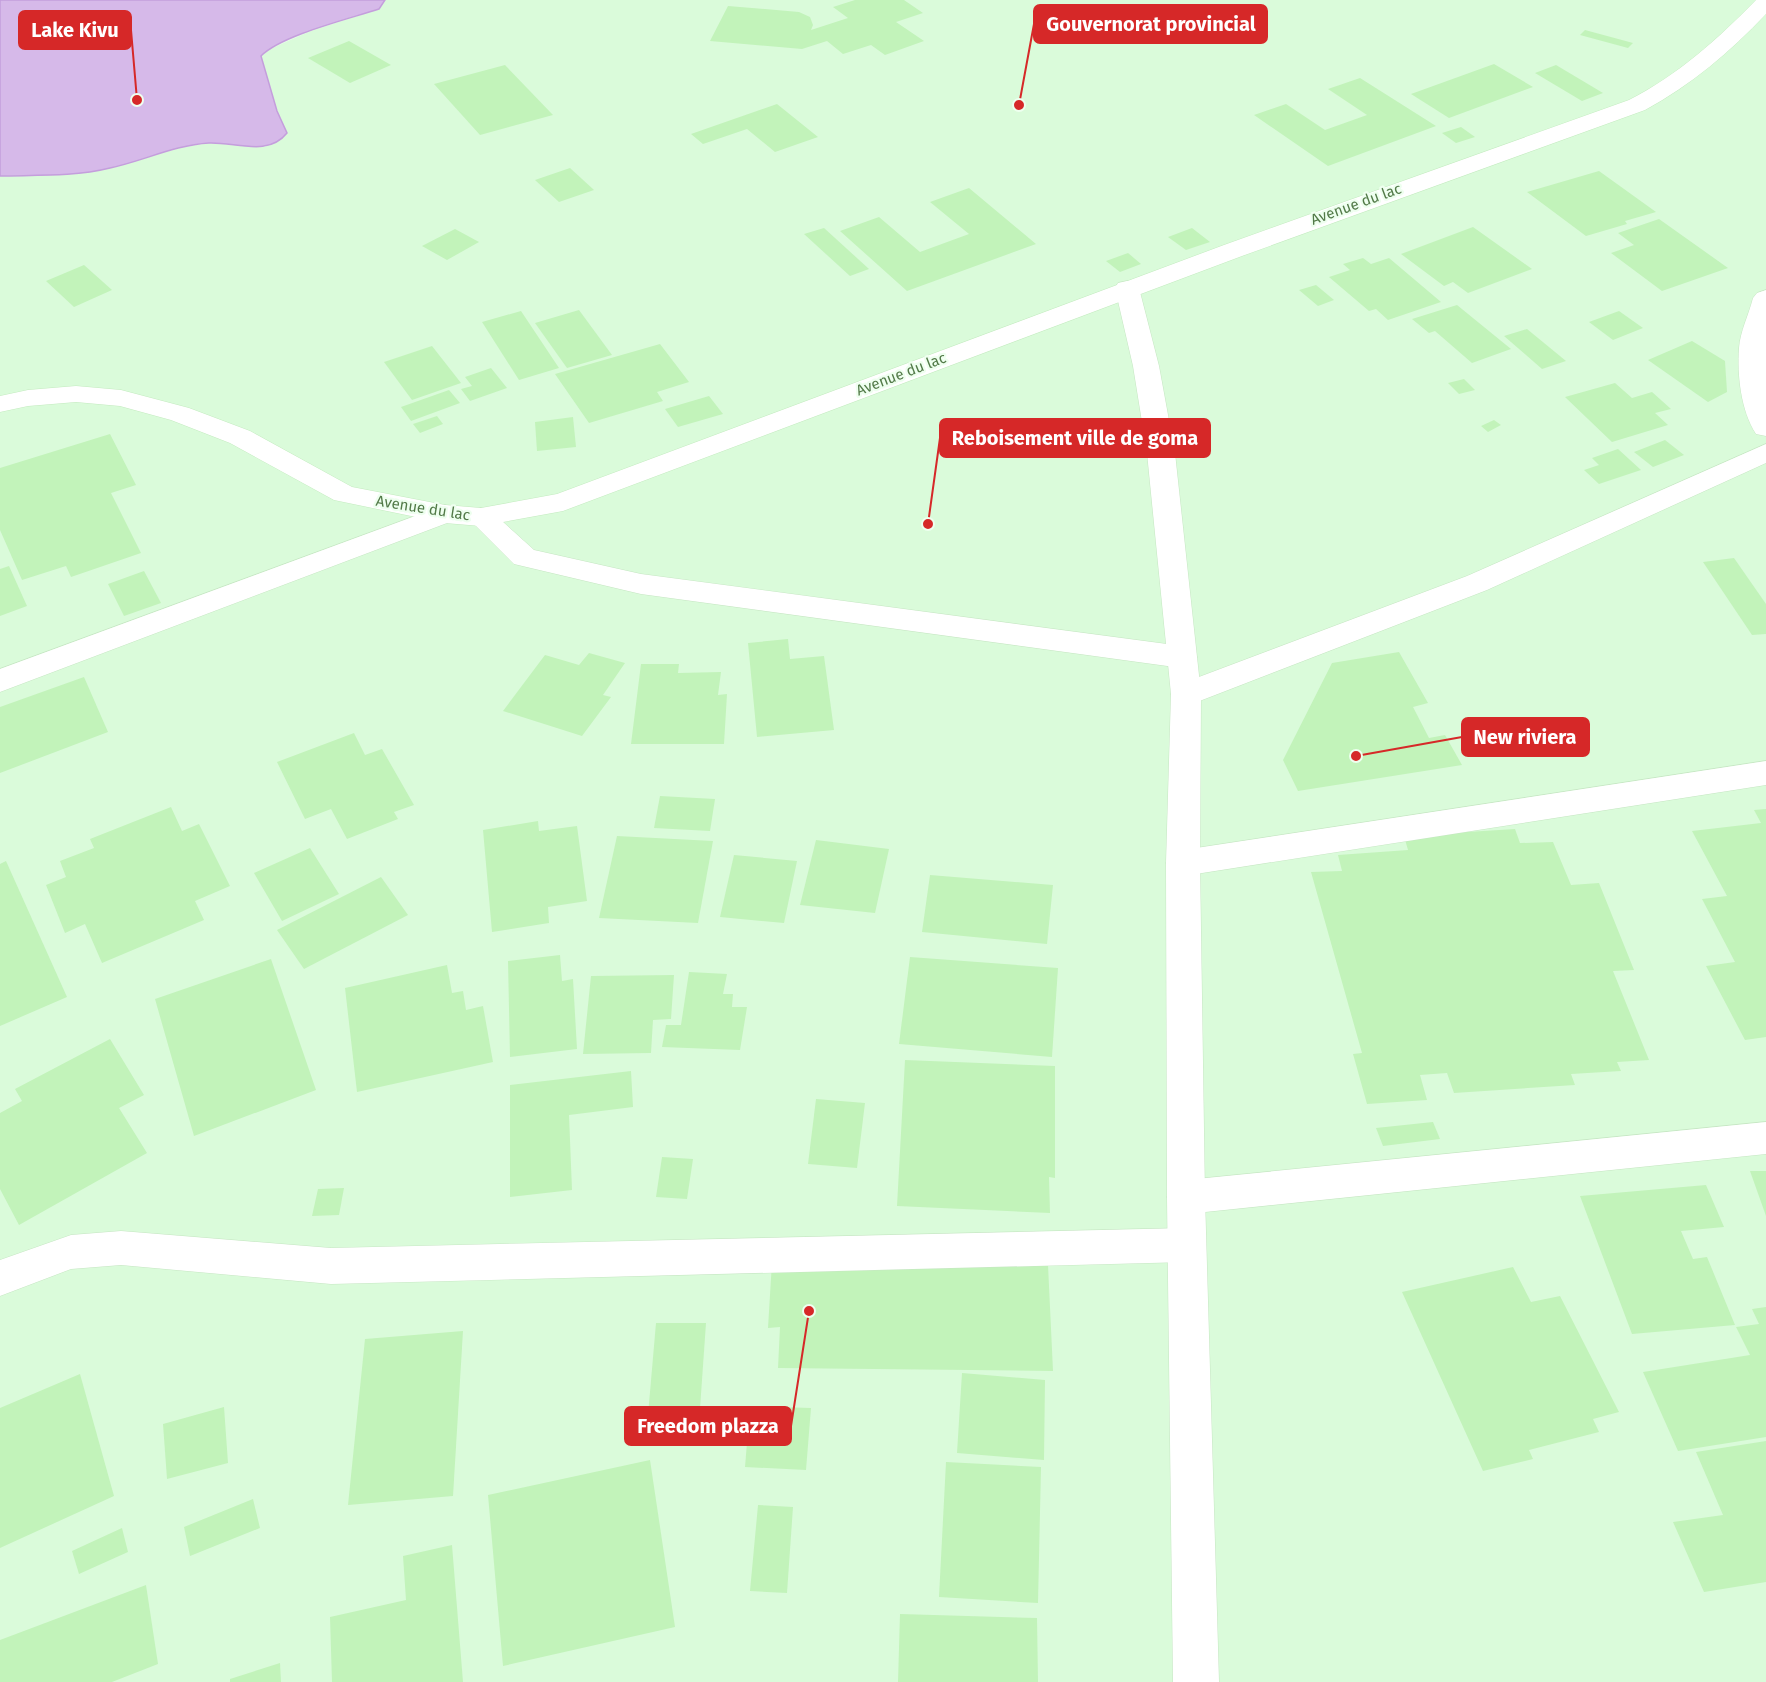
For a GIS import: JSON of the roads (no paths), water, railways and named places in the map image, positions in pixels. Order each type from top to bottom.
[{"type":"street","name":"Avenue du lac","points":[[0,404],[28,398],[76,394],[121,398],[180,414],[240,437],[344,494],[445,514],[481,517],[563,502],[1127,288],[1400,188],[1637,105],[1673,84],[1745,24],[1766,2]]},
{"type":"street","points":[[1127,288],[1146,366],[1161,453],[1186,694],[1183,863],[1186,1197],[1196,1682]]},
{"type":"street","points":[[1766,298],[1752,346],[1754,390],[1766,428]]},
{"type":"street","points":[[1186,694],[1477,583],[1766,453]]},
{"type":"street","points":[[0,681],[445,514]]},
{"type":"street","points":[[481,517],[524,557],[641,584],[1182,657]]},
{"type":"street","points":[[1183,863],[1766,773]]},
{"type":"street","points":[[1186,1197],[1766,1138]]},
{"type":"street","points":[[0,1278],[71,1252],[121,1248],[331,1266],[1187,1245]]},
{"type":"place","name":"Lake Kivu","points":[[137,100]]},
{"type":"place","name":"Gouvernorat provincial","points":[[1019,105]]},
{"type":"place","name":"Reboisement ville de goma","points":[[928,524]]},
{"type":"place","name":"New riviera","points":[[1356,756]]},
{"type":"place","name":"Freedom plazza","points":[[809,1311]]}]
